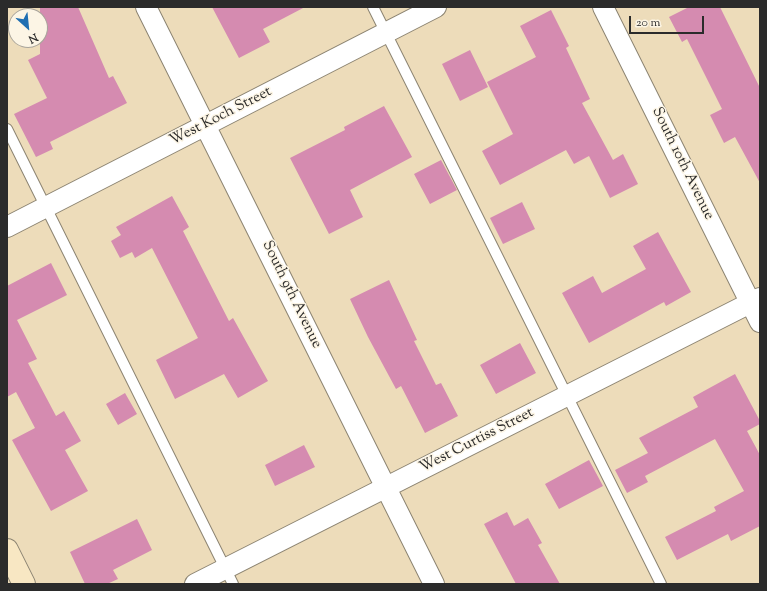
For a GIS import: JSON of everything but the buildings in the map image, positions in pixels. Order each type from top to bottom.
[{"type":"street","name":"South 9th Avenue","points":[[146,7],[434,584]]},
{"type":"street","name":"West Koch Street","points":[[7,227],[436,7]]},
{"type":"street","name":"South 10th Avenue","points":[[603,7],[755,300],[760,322]]},
{"type":"street","name":"West Curtiss Street","points":[[195,584],[229,576],[386,487],[755,300]]},
{"type":"street","points":[[7,550],[24,584]]},
{"type":"lane","points":[[372,7],[661,584]]},
{"type":"lane","points":[[7,129],[229,576]]}]
